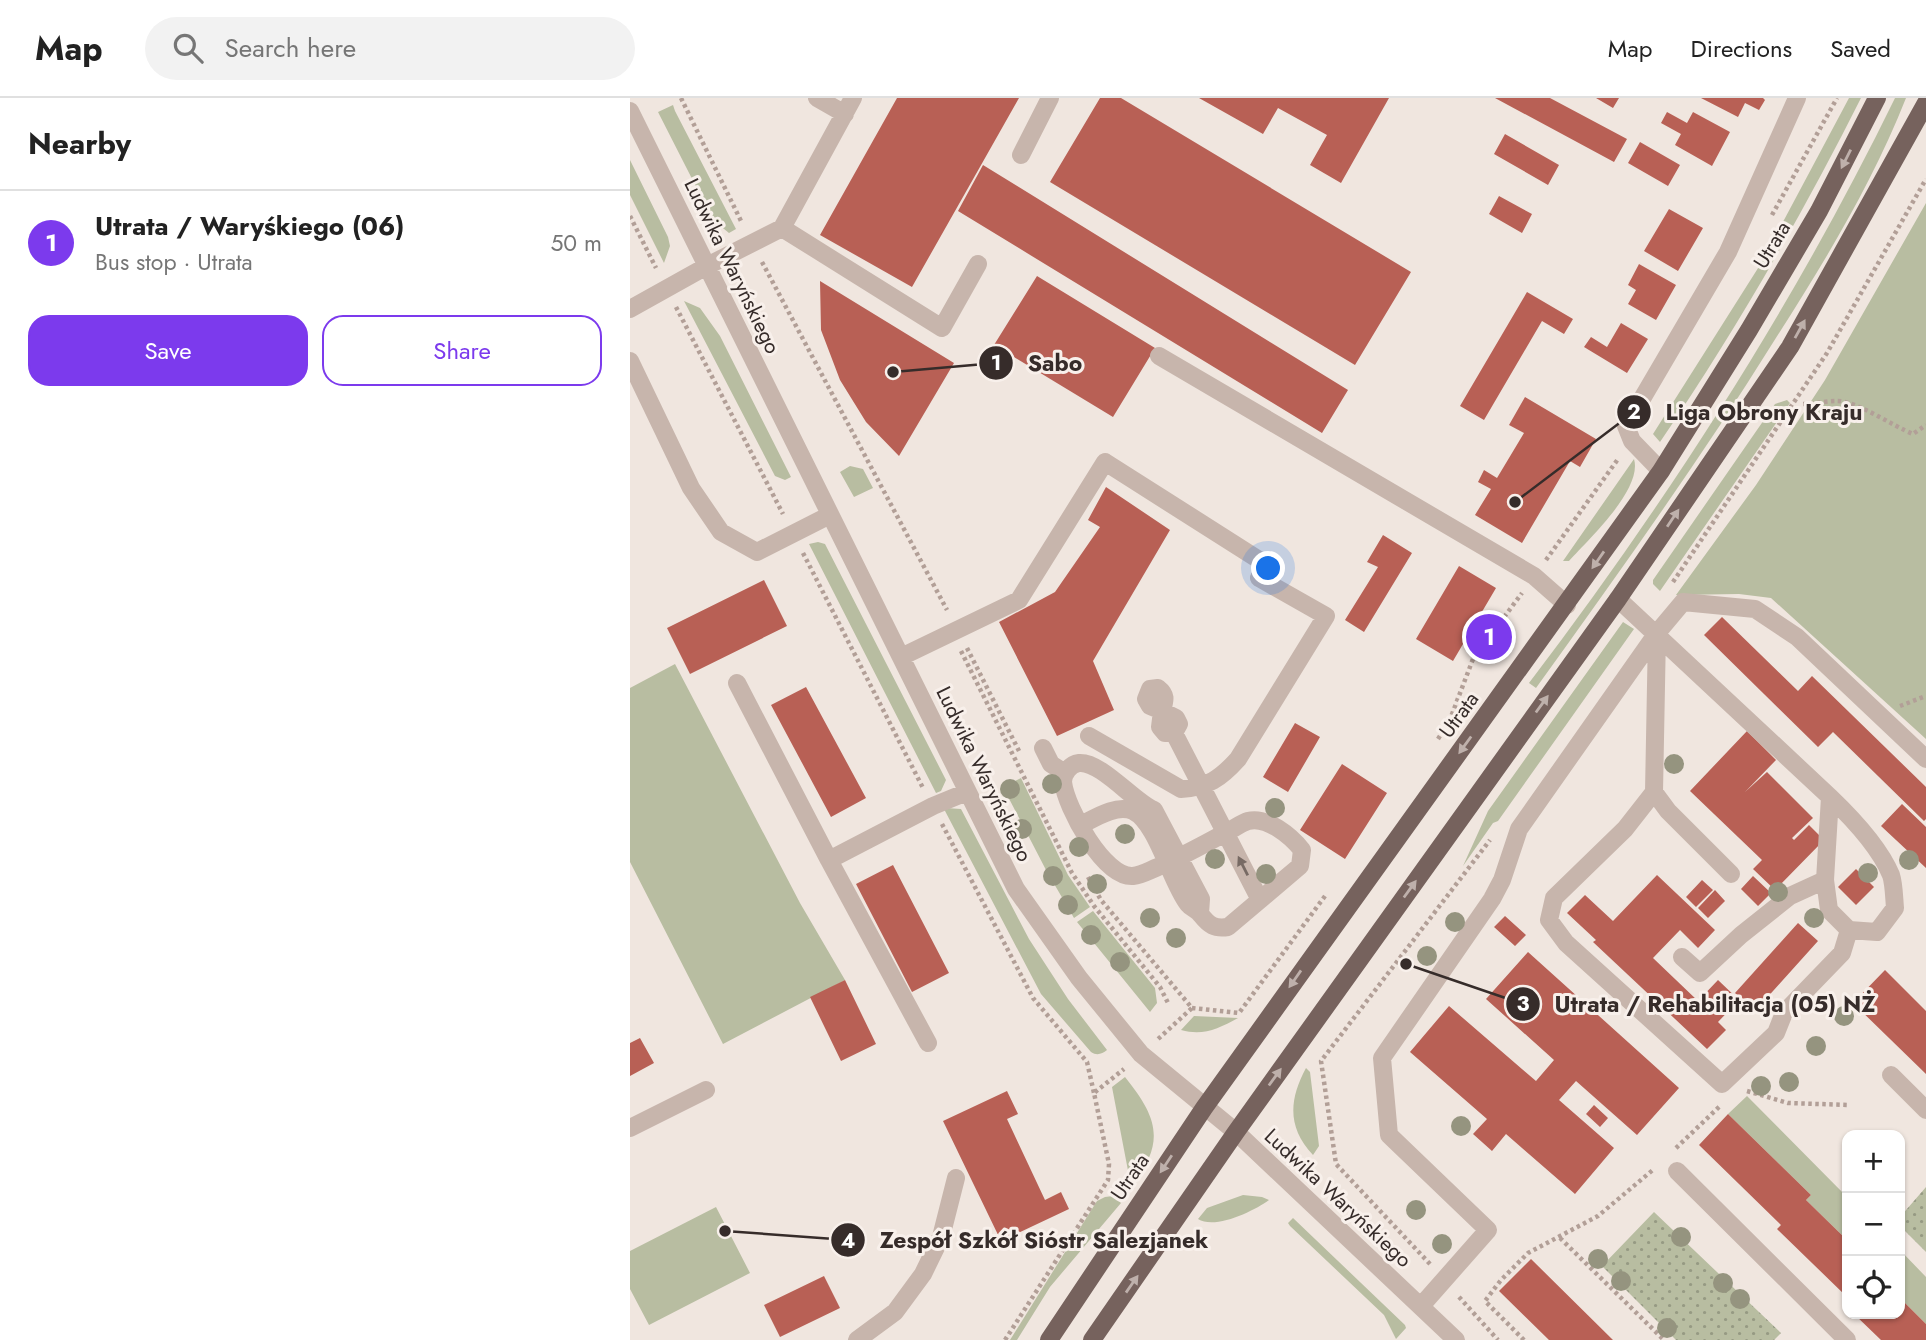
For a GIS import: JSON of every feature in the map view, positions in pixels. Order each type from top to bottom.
[{"type":"main road","name":"Utrata","points":[[1049,1340],[1204,1108],[1661,471],[1819,211],[1877,98]]},
{"type":"main road","points":[[1092,1340],[1236,1132],[1618,599],[1790,347],[1926,103]]},
{"type":"street","points":[[630,309],[782,228],[849,106],[817,98]]},
{"type":"street","points":[[1021,155],[1050,98]]},
{"type":"street","points":[[1661,471],[1632,440],[1626,426],[1728,252],[1797,98]]},
{"type":"street","name":"Ludwika Waryńskiego","points":[[630,111],[1016,889],[1079,978],[1141,1054],[1236,1132],[1456,1340]]},
{"type":"street","points":[[782,228],[942,328],[978,264]]},
{"type":"street","points":[[1159,356],[1534,576],[1566,605]]},
{"type":"street","points":[[630,361],[691,488],[720,532],[757,552],[830,515]]},
{"type":"street","points":[[901,657],[1019,600],[1105,462],[1267,565],[1259,578],[1326,616],[1238,759],[1223,776],[1200,786],[1181,789],[1089,736]]},
{"type":"street","points":[[1618,599],[1657,633],[1830,797],[1852,818],[1870,841],[1891,876],[1895,908],[1877,932],[1849,930],[1829,909],[1825,880],[1830,797]]},
{"type":"street","points":[[1421,1306],[1488,1230],[1389,1135],[1382,1058],[1493,899],[1519,829],[1657,633],[1684,602],[1755,609],[1797,637],[1926,759]]},
{"type":"street","points":[[1657,633],[1654,792],[1625,829],[1555,898],[1549,919],[1566,943],[1722,1084],[1776,1032],[1784,1013],[1842,953],[1849,930]]},
{"type":"street","points":[[737,683],[928,1043]]},
{"type":"street","points":[[1162,711],[1176,718],[1179,723],[1174,733],[1261,900]]},
{"type":"street","points":[[1043,748],[1051,764],[1065,773]]},
{"type":"street","points":[[1113,780],[1088,765],[1078,763],[1065,773],[1063,780],[1065,790],[1094,849],[1109,866],[1119,872],[1133,876],[1173,860],[1249,821],[1264,821],[1294,839],[1302,850],[1300,866],[1228,926],[1218,928],[1208,925],[1189,905],[1173,860],[1146,814],[1124,787],[1113,780]]},
{"type":"street","points":[[1109,811],[1116,798],[1113,780]]},
{"type":"street","points":[[829,860],[933,806],[967,792]]},
{"type":"street","points":[[1654,792],[1668,811],[1731,874]]},
{"type":"street","points":[[1081,825],[1109,811],[1124,809],[1146,814]]},
{"type":"street","points":[[1682,957],[1700,973],[1741,934],[1790,896],[1825,880]]},
{"type":"street","points":[[1891,1075],[1926,1110]]},
{"type":"street","points":[[630,1128],[706,1090]]},
{"type":"street","points":[[1669,1166],[1847,1340]]},
{"type":"street","points":[[858,1340],[895,1312],[923,1274],[941,1237],[956,1178]]},
{"type":"path","points":[[681,98],[752,242],[1026,764]]},
{"type":"path","points":[[630,216],[1033,998],[1087,1062],[1110,1164],[1108,1180],[1005,1340]]},
{"type":"path","points":[[1803,404],[1821,404],[1837,400],[1852,404],[1913,434],[1926,425]]},
{"type":"path","points":[[1082,868],[1101,900],[1192,1008],[1094,1093]]},
{"type":"path","points":[[1740,1089],[1788,1103],[1849,1105]]},
{"type":"path","points":[[1671,1153],[1726,1101]]},
{"type":"path","points":[[1524,1340],[1485,1301],[1501,1280],[1528,1253],[1598,1216],[1669,1166]]},
{"type":"path","points":[[1560,1238],[1664,1340]]},
{"type":"green space","points":[[1849,98],[1861,98],[1815,186],[1741,316],[1660,442],[1653,434],[1760,265]]},
{"type":"green space","points":[[1895,98],[1906,98],[1893,130],[1846,223],[1811,282],[1688,473],[1536,688],[1529,683],[1631,544],[1726,400],[1815,251]]},
{"type":"green space","points":[[673,105],[736,229],[729,233],[713,220],[658,112]]},
{"type":"green space","points":[[630,160],[668,237],[670,246],[664,263],[630,195]]},
{"type":"green space","points":[[1926,203],[1926,739],[1771,598],[1739,594],[1676,595],[1756,485],[1825,380]]},
{"type":"green space","points":[[684,301],[700,308],[720,336],[791,477],[785,480],[775,476]]},
{"type":"green space","points":[[1787,400],[1790,403],[1660,591],[1653,584],[1653,580],[1775,404]]},
{"type":"green space","points":[[1634,459],[1635,471],[1622,499],[1569,561],[1563,561]]},
{"type":"green space","points":[[850,466],[863,469],[873,488],[854,497],[840,472]]},
{"type":"green space","points":[[809,544],[825,544],[946,780],[941,791],[936,793]]},
{"type":"green space","points":[[1623,622],[1634,629],[1463,866],[1488,811]]},
{"type":"green space","points":[[675,664],[800,903],[845,980],[723,1044],[630,862],[630,688]]},
{"type":"green space","points":[[1021,778],[1068,875],[1090,907],[1074,918],[1003,787]]},
{"type":"green space","points":[[944,809],[961,809],[1029,939],[1068,999],[1107,1050],[1097,1054],[1091,1052],[1041,994]]},
{"type":"green space","points":[[1093,911],[1155,988],[1157,1003],[1150,1012],[1077,922]]},
{"type":"green space","points":[[1194,1016],[1238,1018],[1210,1030],[1181,1030]]},
{"type":"green space","points":[[1306,1068],[1310,1072],[1319,1146],[1313,1155],[1299,1134],[1293,1113],[1296,1091]]},
{"type":"green space","points":[[1125,1077],[1144,1105],[1153,1129],[1150,1155],[1133,1184],[1130,1181],[1112,1087]]},
{"type":"green space","points":[[1747,1096],[1842,1192],[1842,1235],[1806,1200],[1811,1195],[1728,1114]]},
{"type":"green space","points":[[1926,1187],[1926,1252],[1905,1231],[1905,1211]]},
{"type":"green space","points":[[1243,1195],[1269,1200],[1244,1214],[1224,1221],[1205,1222],[1198,1219],[1207,1208]]},
{"type":"green space","points":[[1113,1196],[1121,1203],[1050,1287],[1017,1340],[1010,1340],[1097,1201]]},
{"type":"green space","points":[[716,1207],[750,1273],[649,1325],[630,1289],[630,1251]]},
{"type":"green space","points":[[1654,1212],[1781,1333],[1774,1340],[1676,1340],[1602,1266]]},
{"type":"green space","points":[[1293,1218],[1405,1325],[1406,1328],[1396,1339],[1384,1315],[1290,1226],[1288,1223]]},
{"type":"green space","points":[[1905,1255],[1926,1277],[1926,1324],[1905,1303]]},
{"type":"building","points":[[897,98],[1019,98],[912,287],[820,235]]},
{"type":"building","points":[[1100,98],[1121,98],[1411,272],[1355,365],[1050,182]]},
{"type":"building","points":[[1199,98],[1389,98],[1341,183],[1310,165],[1327,135],[1278,108],[1263,134]]},
{"type":"building","points":[[1495,98],[1550,98],[1627,139],[1614,162]]},
{"type":"building","points":[[1596,98],[1619,98],[1613,108]]},
{"type":"building","points":[[1701,98],[1765,100],[1759,110],[1745,103],[1738,117]]},
{"type":"building","points":[[1667,112],[1687,123],[1693,112],[1730,132],[1712,166],[1675,145],[1681,134],[1661,123]]},
{"type":"building","points":[[1505,134],[1559,165],[1548,185],[1494,154]]},
{"type":"building","points":[[1640,142],[1680,165],[1668,186],[1628,163]]},
{"type":"building","points":[[983,165],[1348,390],[1322,433],[958,211]]},
{"type":"building","points":[[1499,196],[1532,214],[1522,233],[1489,214]]},
{"type":"building","points":[[1669,209],[1703,228],[1678,271],[1644,251]]},
{"type":"building","points":[[1639,264],[1676,285],[1656,320],[1628,304],[1636,290],[1628,285]]},
{"type":"building","points":[[1037,276],[1155,348],[1113,417],[994,345]]},
{"type":"building","points":[[820,281],[954,363],[899,456],[866,422],[840,380],[821,330]]},
{"type":"building","points":[[1527,292],[1573,319],[1564,334],[1542,321],[1484,420],[1460,406]]},
{"type":"building","points":[[1621,323],[1648,339],[1627,373],[1584,347],[1591,337],[1607,347]]},
{"type":"building","points":[[1525,397],[1596,439],[1580,467],[1570,461],[1522,543],[1475,515],[1491,489],[1478,482],[1484,470],[1497,478],[1524,433],[1509,425]]},
{"type":"building","points":[[1106,487],[1170,530],[1093,661],[1114,710],[1057,736],[999,622],[1055,592],[1100,527],[1088,520]]},
{"type":"building","points":[[1383,535],[1412,553],[1364,632],[1345,620],[1378,567],[1367,562]]},
{"type":"building","points":[[1459,566],[1496,588],[1453,661],[1416,639]]},
{"type":"building","points":[[764,580],[787,626],[690,674],[667,628]]},
{"type":"building","points":[[1722,617],[1798,691],[1812,676],[1926,787],[1924,821],[1833,732],[1818,747],[1704,635]]},
{"type":"building","points":[[806,687],[866,798],[831,817],[771,705]]},
{"type":"building","points":[[1295,723],[1320,737],[1288,792],[1263,777]]},
{"type":"building","points":[[1747,731],[1776,760],[1745,792],[1767,772],[1813,818],[1792,838],[1794,840],[1809,825],[1824,840],[1775,890],[1753,869],[1762,860],[1690,791]]},
{"type":"building","points":[[1342,764],[1387,793],[1345,859],[1300,830]]},
{"type":"building","points":[[1902,804],[1926,827],[1926,868],[1881,826]]},
{"type":"building","points":[[893,865],[949,973],[912,992],[856,884]]},
{"type":"building","points":[[1856,869],[1874,887],[1856,905],[1838,887]]},
{"type":"building","points":[[1657,875],[1715,930],[1698,948],[1680,930],[1653,958],[1698,1001],[1718,980],[1739,1000],[1718,1022],[1726,1030],[1707,1049],[1593,942],[1596,940],[1567,913],[1585,895],[1613,921]]},
{"type":"building","points":[[1753,876],[1771,893],[1758,906],[1741,889]]},
{"type":"building","points":[[1702,880],[1713,890],[1696,907],[1686,897]]},
{"type":"building","points":[[1715,890],[1725,901],[1708,918],[1698,908]]},
{"type":"building","points":[[1505,916],[1526,935],[1515,946],[1494,927]]},
{"type":"building","points":[[1798,923],[1818,941],[1755,1011],[1735,993]]},
{"type":"building","points":[[1528,952],[1679,1088],[1637,1135],[1576,1081],[1559,1100],[1614,1148],[1575,1194],[1506,1134],[1492,1151],[1473,1134],[1487,1119],[1410,1052],[1449,1006],[1536,1081],[1554,1060],[1486,999]]},
{"type":"building","points":[[1885,970],[1926,1011],[1926,1074],[1853,1003]]},
{"type":"building","points":[[845,980],[876,1044],[841,1061],[810,997]]},
{"type":"building","points":[[640,1038],[654,1063],[630,1076],[630,1043]]},
{"type":"building","points":[[1007,1091],[1018,1114],[1007,1119],[1045,1200],[1061,1192],[1069,1209],[1001,1241],[943,1121]]},
{"type":"building","points":[[1594,1105],[1608,1118],[1600,1127],[1586,1114]]},
{"type":"building","points":[[1728,1114],[1811,1195],[1806,1200],[1842,1235],[1842,1292],[1777,1229],[1781,1225],[1699,1145]]},
{"type":"building","points":[[1531,1259],[1613,1340],[1549,1340],[1499,1291]]},
{"type":"building","points":[[824,1276],[840,1308],[780,1337],[764,1305]]},
{"type":"building","points":[[1905,1303],[1926,1324],[1926,1340],[1881,1340],[1859,1319],[1905,1319]]},
{"type":"place","name":"Sabo","points":[[893,372]]},
{"type":"place","name":"Liga Obrony Kraju","points":[[1515,502]]},
{"type":"place","name":"Utrata / Waryśkiego (06)","points":[[1489,637]]},
{"type":"place","name":"Utrata / Rehabilitacja (05) NŻ","points":[[1406,964]]},
{"type":"place","name":"Zespół Szkół Sióstr Salezjanek","points":[[725,1231]]}]
